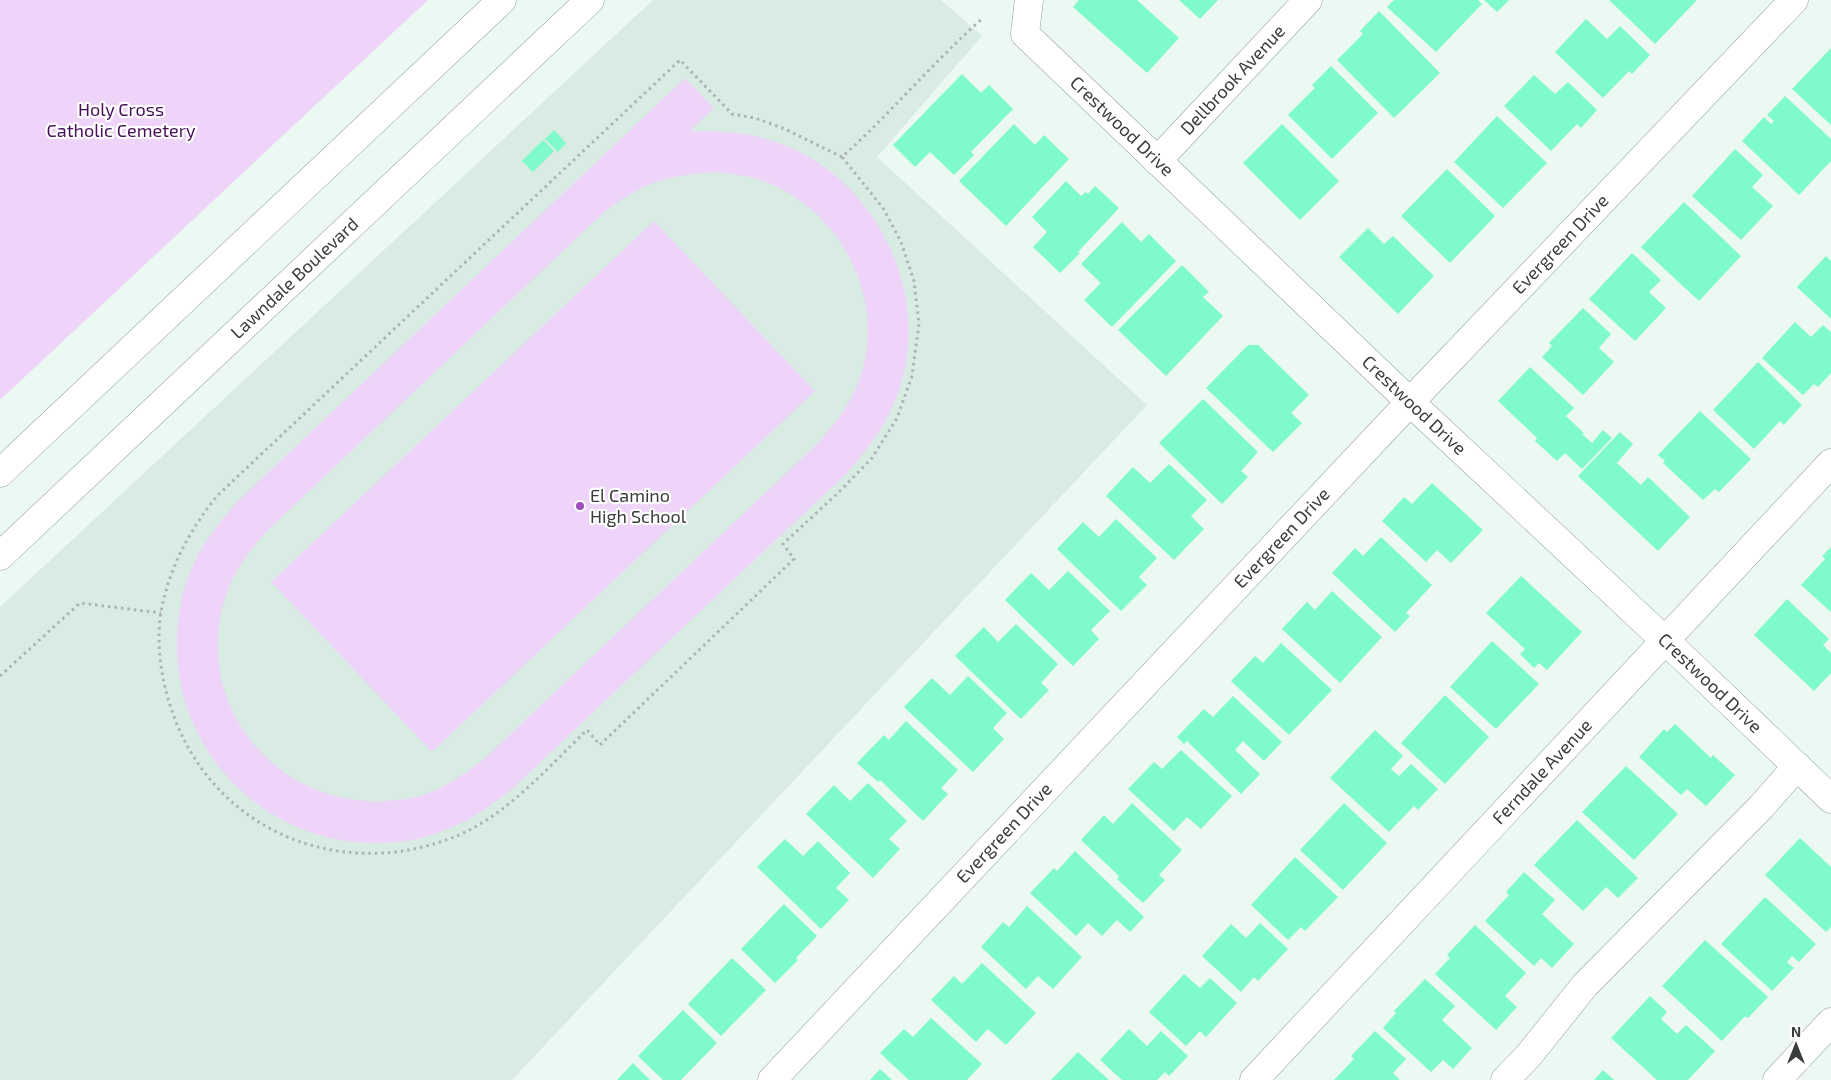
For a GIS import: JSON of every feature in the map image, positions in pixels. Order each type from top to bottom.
[{"type":"street","points":[[0,473],[502,0]]},
{"type":"street","name":"Lawndale Boulevard","points":[[0,556],[590,0]]},
{"type":"street","name":"Crestwood Drive","points":[[1029,0],[1025,34],[1410,402],[1831,798]]},
{"type":"street","name":"Dellbrook Avenue","points":[[1157,160],[1308,0]]},
{"type":"street","name":"Evergreen Drive","points":[[772,1080],[1410,402],[1794,0]]},
{"type":"street","name":"Ferndale Avenue","points":[[1254,1080],[1831,463]]},
{"type":"street","points":[[1505,1080],[1529,1055],[1585,985],[1761,807],[1797,766]]},
{"type":"street","points":[[1777,1080],[1831,1022]]},
{"type":"path","points":[[842,157],[865,137],[964,35],[983,18]]},
{"type":"path","points":[[680,60],[732,114],[755,118],[784,129],[842,157],[883,208],[900,242],[914,282],[919,324],[914,368],[897,418],[872,458],[839,492],[783,544],[794,559],[600,745],[587,730],[515,799],[484,822],[450,839],[414,850],[378,854],[342,852],[304,843],[270,829],[240,809],[216,788],[198,765],[182,735],[164,685],[160,654],[161,613],[171,575],[184,544],[201,516],[218,495],[680,60]]},
{"type":"path","points":[[0,676],[80,603],[161,613]]},
{"type":"shaded area","name":"El Camino High School","points":[[653,0],[941,0],[982,36],[877,157],[1147,405],[512,1080],[0,1080],[0,607]]},
{"type":"green space","name":"Holy Cross Catholic Cemetery","points":[[0,0],[428,0],[0,400]]},
{"type":"green space","points":[[685,78],[714,108],[690,131],[723,132],[755,136],[776,142],[812,159],[843,182],[869,212],[889,245],[902,282],[908,321],[906,360],[892,409],[875,438],[847,473],[512,789],[471,818],[449,829],[403,842],[367,843],[332,839],[300,828],[269,812],[242,792],[219,767],[200,738],[187,707],[179,673],[177,628],[179,612],[186,583],[198,555],[238,501]],"holes":[[[715,172],[757,179],[791,195],[816,214],[836,237],[852,263],[863,292],[867,322],[866,353],[858,383],[841,415],[818,443],[484,759],[458,777],[440,788],[421,796],[368,801],[328,794],[292,777],[261,752],[238,721],[223,685],[218,644],[224,601],[231,582],[247,555],[267,531],[601,215],[628,196],[654,183],[698,173]]]},
{"type":"green space","points":[[654,221],[815,391],[432,752],[271,582]]},
{"type":"building","points":[[1079,0],[1137,0],[1179,38],[1147,73],[1073,7]]},
{"type":"building","points":[[1179,0],[1218,0],[1200,19]]},
{"type":"building","points":[[1394,0],[1478,0],[1482,4],[1436,52],[1387,7]]},
{"type":"building","points":[[1484,0],[1509,0],[1497,12]]},
{"type":"building","points":[[1609,0],[1697,0],[1655,44]]},
{"type":"building","points":[[1379,11],[1440,73],[1394,118],[1337,60],[1363,34],[1360,31]]},
{"type":"building","points":[[1586,19],[1607,39],[1620,26],[1650,55],[1632,74],[1629,71],[1603,98],[1555,52]]},
{"type":"building","points":[[1831,48],[1831,125],[1792,89]]},
{"type":"building","points":[[1331,66],[1378,113],[1332,159],[1288,115],[1315,88],[1312,85]]},
{"type":"building","points":[[962,74],[981,93],[989,85],[1013,109],[971,152],[974,155],[954,175],[930,152],[915,167],[893,145]]},
{"type":"building","points":[[1534,75],[1555,94],[1568,82],[1597,110],[1581,128],[1577,124],[1551,151],[1504,106]]},
{"type":"building","points":[[1785,96],[1831,139],[1831,161],[1799,195],[1742,141],[1764,117],[1771,124],[1774,121],[1767,115]]},
{"type":"building","points":[[1497,116],[1547,163],[1503,208],[1454,162]]},
{"type":"building","points":[[1014,124],[1035,145],[1044,135],[1069,159],[1006,226],[959,181]]},
{"type":"building","points":[[1282,124],[1339,181],[1300,220],[1243,163]]},
{"type":"building","points":[[554,130],[566,143],[558,152],[545,139]]},
{"type":"building","points":[[543,140],[554,151],[533,172],[522,161]]},
{"type":"building","points":[[1735,149],[1763,175],[1752,187],[1773,206],[1741,240],[1692,196]]},
{"type":"building","points":[[1447,169],[1495,216],[1450,263],[1401,216]]},
{"type":"building","points":[[1066,181],[1081,196],[1086,192],[1088,194],[1095,186],[1119,208],[1060,273],[1033,247],[1047,232],[1032,217]]},
{"type":"building","points":[[1684,202],[1741,256],[1699,301],[1641,247]]},
{"type":"building","points":[[1122,222],[1141,242],[1149,234],[1176,261],[1112,327],[1084,300],[1101,283],[1081,264]]},
{"type":"building","points":[[1368,228],[1384,244],[1393,236],[1434,276],[1398,314],[1339,257]]},
{"type":"building","points":[[1632,253],[1661,280],[1649,292],[1666,308],[1635,341],[1589,299]]},
{"type":"building","points":[[1826,256],[1831,261],[1831,319],[1797,287]]},
{"type":"building","points":[[1182,265],[1209,292],[1203,297],[1223,316],[1166,376],[1118,330]]},
{"type":"building","points":[[1583,308],[1611,334],[1599,348],[1614,362],[1583,395],[1542,357],[1552,346],[1549,343]]},
{"type":"building","points":[[1795,322],[1811,337],[1823,325],[1831,332],[1831,373],[1818,387],[1814,384],[1803,395],[1762,358]]},
{"type":"building","points":[[1250,345],[1258,345],[1309,395],[1291,413],[1302,423],[1273,452],[1206,388]]},
{"type":"building","points":[[1758,362],[1802,405],[1784,425],[1780,421],[1754,449],[1713,410]]},
{"type":"building","points":[[1530,367],[1574,408],[1566,416],[1592,443],[1603,430],[1612,438],[1582,469],[1565,453],[1557,461],[1535,441],[1537,438],[1498,401]]},
{"type":"building","points":[[1203,399],[1258,452],[1241,471],[1248,477],[1222,504],[1159,443]]},
{"type":"building","points":[[1700,411],[1751,459],[1719,492],[1715,489],[1703,500],[1663,463],[1665,461],[1658,455]]},
{"type":"building","points":[[1620,432],[1633,444],[1617,463],[1641,485],[1648,477],[1690,517],[1658,551],[1578,476]]},
{"type":"building","points":[[1169,464],[1207,500],[1191,516],[1204,529],[1174,560],[1106,496],[1133,467],[1150,483]]},
{"type":"building","points":[[1432,483],[1483,530],[1451,563],[1437,550],[1426,562],[1382,521],[1404,497],[1412,504]]},
{"type":"building","points":[[1116,519],[1157,558],[1139,577],[1147,585],[1121,611],[1057,549],[1083,522],[1099,537]]},
{"type":"building","points":[[1381,537],[1432,585],[1406,613],[1410,616],[1395,632],[1332,573],[1355,548],[1363,556]]},
{"type":"building","points":[[1831,547],[1831,612],[1801,585],[1825,559],[1822,556]]},
{"type":"building","points":[[1068,571],[1110,611],[1091,630],[1099,639],[1073,666],[1005,600],[1031,573],[1049,590]]},
{"type":"building","points":[[1521,576],[1582,632],[1547,670],[1539,663],[1534,668],[1520,654],[1525,649],[1486,613]]},
{"type":"building","points":[[1332,591],[1382,637],[1340,683],[1282,629],[1307,602],[1315,610]]},
{"type":"building","points":[[1787,599],[1829,639],[1823,645],[1831,653],[1831,673],[1814,691],[1754,635]]},
{"type":"building","points":[[1016,624],[1058,664],[1041,683],[1049,690],[1021,719],[955,656],[984,627],[998,642]]},
{"type":"building","points":[[1492,641],[1539,684],[1496,729],[1450,687]]},
{"type":"building","points":[[1281,643],[1332,690],[1289,735],[1231,681],[1255,656],[1263,663]]},
{"type":"building","points":[[968,676],[1007,713],[993,728],[1004,739],[973,772],[904,707],[932,678],[950,695]]},
{"type":"building","points":[[1445,695],[1489,737],[1445,784],[1401,743]]},
{"type":"building","points":[[1233,696],[1282,742],[1264,761],[1243,741],[1235,750],[1260,774],[1241,794],[1187,741],[1184,744],[1177,737],[1204,709],[1213,717]]},
{"type":"building","points":[[906,721],[958,770],[941,788],[948,794],[923,821],[880,780],[878,782],[857,763],[884,735],[889,740]]},
{"type":"building","points":[[1675,724],[1711,758],[1713,755],[1735,775],[1706,806],[1687,789],[1681,795],[1639,757],[1664,729],[1667,732]]},
{"type":"building","points":[[1375,730],[1403,756],[1391,769],[1399,776],[1411,764],[1438,789],[1418,810],[1414,806],[1389,832],[1330,778]]},
{"type":"building","points":[[1181,750],[1232,796],[1201,829],[1187,817],[1174,831],[1128,789],[1154,762],[1162,769]]},
{"type":"building","points":[[1626,766],[1678,814],[1634,860],[1582,812]]},
{"type":"building","points":[[868,783],[907,821],[889,839],[900,849],[873,878],[806,814],[834,785],[850,801]]},
{"type":"building","points":[[1132,803],[1182,850],[1159,875],[1165,880],[1143,903],[1117,879],[1119,876],[1081,840],[1104,815],[1113,824]]},
{"type":"building","points":[[1344,803],[1387,843],[1343,890],[1300,850]]},
{"type":"building","points":[[1577,820],[1638,878],[1618,898],[1606,887],[1583,911],[1534,865]]},
{"type":"building","points":[[1800,838],[1831,867],[1831,927],[1826,932],[1765,875]]},
{"type":"building","points":[[785,839],[803,856],[818,841],[850,873],[836,888],[849,900],[821,929],[757,867]]},
{"type":"building","points":[[1075,851],[1144,917],[1130,932],[1117,920],[1102,936],[1088,923],[1076,936],[1030,893],[1054,868],[1057,871]]},
{"type":"building","points":[[1295,857],[1338,897],[1305,931],[1301,927],[1288,940],[1251,905]]},
{"type":"building","points":[[1524,872],[1555,900],[1542,914],[1574,944],[1552,968],[1541,958],[1534,966],[1485,921],[1509,895],[1506,892]]},
{"type":"building","points":[[1765,897],[1816,944],[1799,962],[1792,956],[1787,962],[1794,968],[1772,991],[1721,944]]},
{"type":"building","points":[[784,904],[817,936],[796,958],[798,960],[775,983],[741,949]]},
{"type":"building","points":[[1027,906],[1082,957],[1053,989],[1038,976],[1026,989],[981,947],[1003,922],[1009,927]]},
{"type":"building","points":[[1260,923],[1288,949],[1258,981],[1254,977],[1241,992],[1202,956],[1231,924],[1246,938]]},
{"type":"building","points":[[1475,925],[1526,973],[1505,996],[1517,1007],[1496,1030],[1435,974],[1450,958],[1447,955]]},
{"type":"building","points":[[1705,940],[1768,997],[1748,1018],[1745,1016],[1722,1041],[1662,986]]},
{"type":"building","points":[[732,958],[766,990],[721,1036],[688,1004]]},
{"type":"building","points":[[982,963],[1036,1013],[1006,1045],[988,1029],[976,1042],[931,1000],[954,976],[962,984]]},
{"type":"building","points":[[1184,974],[1200,988],[1210,978],[1237,1003],[1206,1037],[1200,1031],[1186,1046],[1149,1012]]},
{"type":"building","points":[[1425,979],[1455,1006],[1442,1020],[1472,1048],[1453,1069],[1443,1060],[1431,1072],[1383,1028],[1396,1013],[1394,1011]]},
{"type":"building","points":[[1650,996],[1667,1012],[1661,1019],[1677,1034],[1686,1025],[1715,1051],[1688,1080],[1657,1080],[1611,1038]]},
{"type":"building","points":[[683,1010],[717,1043],[681,1080],[663,1080],[638,1056]]},
{"type":"building","points":[[931,1018],[982,1064],[967,1080],[909,1080],[880,1053],[904,1029],[913,1037]]},
{"type":"building","points":[[1129,1029],[1147,1046],[1161,1031],[1188,1056],[1169,1076],[1165,1072],[1157,1080],[1122,1080],[1100,1060]]},
{"type":"building","points":[[1375,1031],[1406,1059],[1393,1073],[1400,1080],[1334,1080],[1354,1059],[1351,1056]]},
{"type":"building","points":[[1078,1052],[1109,1080],[1051,1080]]},
{"type":"building","points":[[633,1063],[650,1080],[617,1080]]},
{"type":"building","points":[[880,1069],[892,1080],[870,1080]]},
{"type":"building","points":[[1603,1070],[1614,1080],[1594,1080]]},
{"type":"place","name":"El Camino High School","points":[[580,506]]}]
